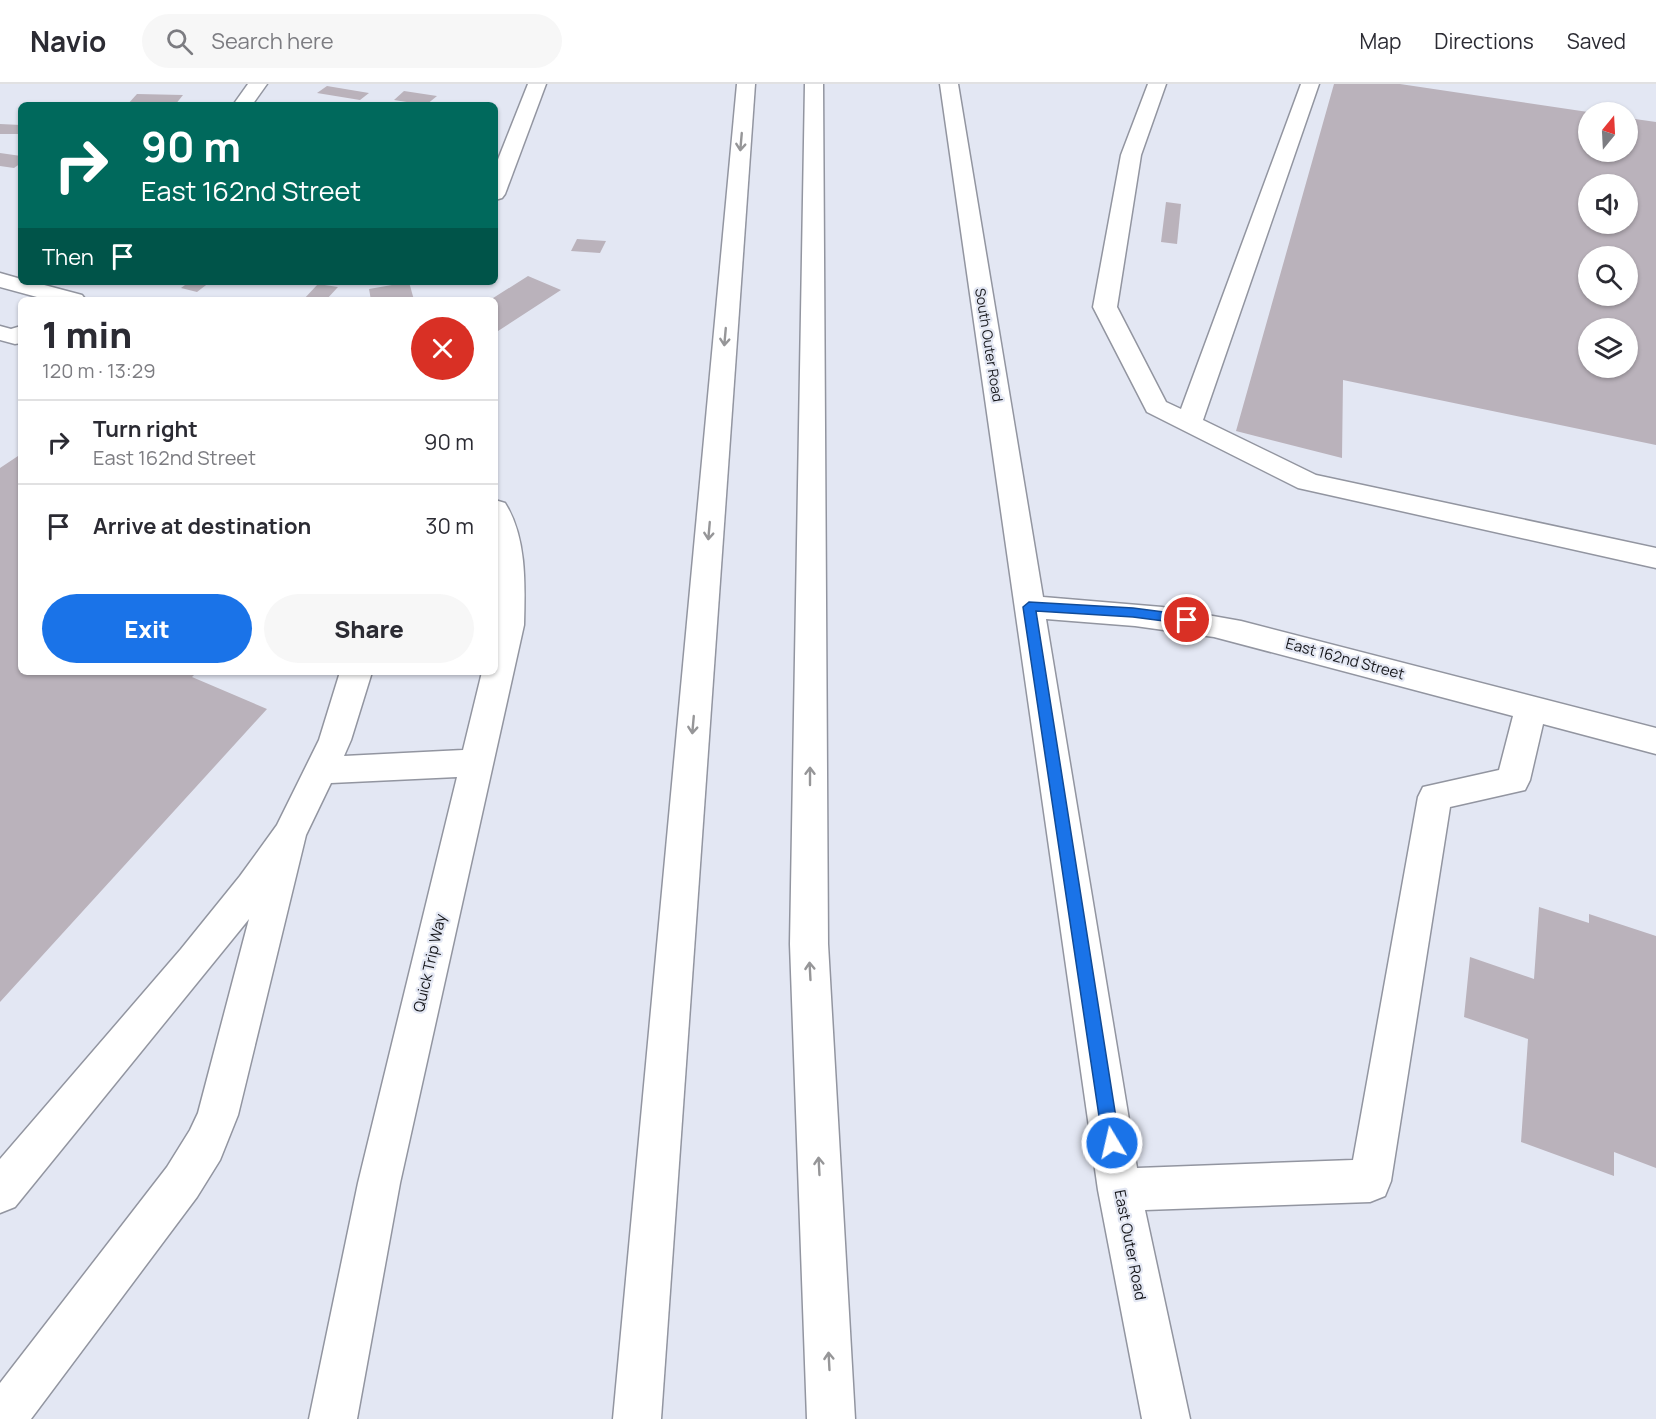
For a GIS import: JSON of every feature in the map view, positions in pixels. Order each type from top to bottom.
[{"type":"main road","points":[[244,102],[258,84]]},
{"type":"main road","points":[[498,186],[537,84]]},
{"type":"main road","points":[[637,1419],[746,84]]},
{"type":"main road","points":[[814,84],[809,944],[831,1419]]},
{"type":"main road","name":"South Outer Road","points":[[949,84],[1029,607]]},
{"type":"main road","points":[[1157,84],[1131,155],[1105,308],[1156,407],[1308,482],[1656,558]]},
{"type":"main road","points":[[1189,423],[1310,84]]},
{"type":"main road","points":[[0,280],[60,297]]},
{"type":"main road","points":[[0,333],[15,337],[18,335]]},
{"type":"main road","name":"Quick Trip Way","points":[[498,516],[504,530],[511,575],[509,626],[498,673]]},
{"type":"main road","name":"East 162nd Street","points":[[1029,607],[1133,613],[1187,620],[1656,741]]},
{"type":"main road","name":"East Outer Road","points":[[1029,607],[1119,1190],[1166,1419]]},
{"type":"main road","points":[[0,1192],[194,961],[253,887],[289,835],[335,740],[355,675]]},
{"type":"main road","name":"Quick Trip Way","points":[[333,1419],[379,1183],[498,675]]},
{"type":"main road","points":[[1119,1190],[1370,1182],[1435,797],[1513,780],[1531,707]]},
{"type":"main road","points":[[321,770],[477,763]]},
{"type":"main road","points":[[3,1419],[182,1182],[205,1145],[218,1115],[289,835]]},
{"type":"building","points":[[1334,84],[1400,84],[1578,111],[1578,162],[1638,162],[1638,119],[1656,122],[1656,445],[1343,380],[1342,458],[1236,431]]},
{"type":"building","points":[[327,86],[369,93],[360,100],[317,93]]},
{"type":"building","points":[[404,91],[437,96],[430,102],[394,100]]},
{"type":"building","points":[[137,94],[183,95],[177,102],[130,102]]},
{"type":"building","points":[[0,124],[18,125],[18,134],[0,134]]},
{"type":"building","points":[[0,153],[18,156],[18,165],[14,168],[0,166]]},
{"type":"building","points":[[1166,202],[1181,204],[1177,244],[1161,242]]},
{"type":"building","points":[[577,239],[606,241],[600,253],[571,251]]},
{"type":"building","points":[[528,276],[561,290],[498,331],[498,297],[495,297]]},
{"type":"building","points":[[185,285],[206,285],[197,292],[181,288]]},
{"type":"building","points":[[317,285],[338,287],[329,297],[306,297]]},
{"type":"building","points":[[410,285],[413,297],[370,297],[369,289]]},
{"type":"building","points":[[18,456],[18,675],[194,675],[192,677],[267,709],[0,1002],[0,468]]},
{"type":"building","points":[[1539,907],[1589,923],[1589,914],[1656,936],[1656,1168],[1614,1152],[1614,1176],[1521,1142],[1528,1039],[1464,1017],[1470,957],[1534,979]]},
{"type":"route","points":[[1112,1143],[1029,607],[1133,613],[1187,620]]}]
